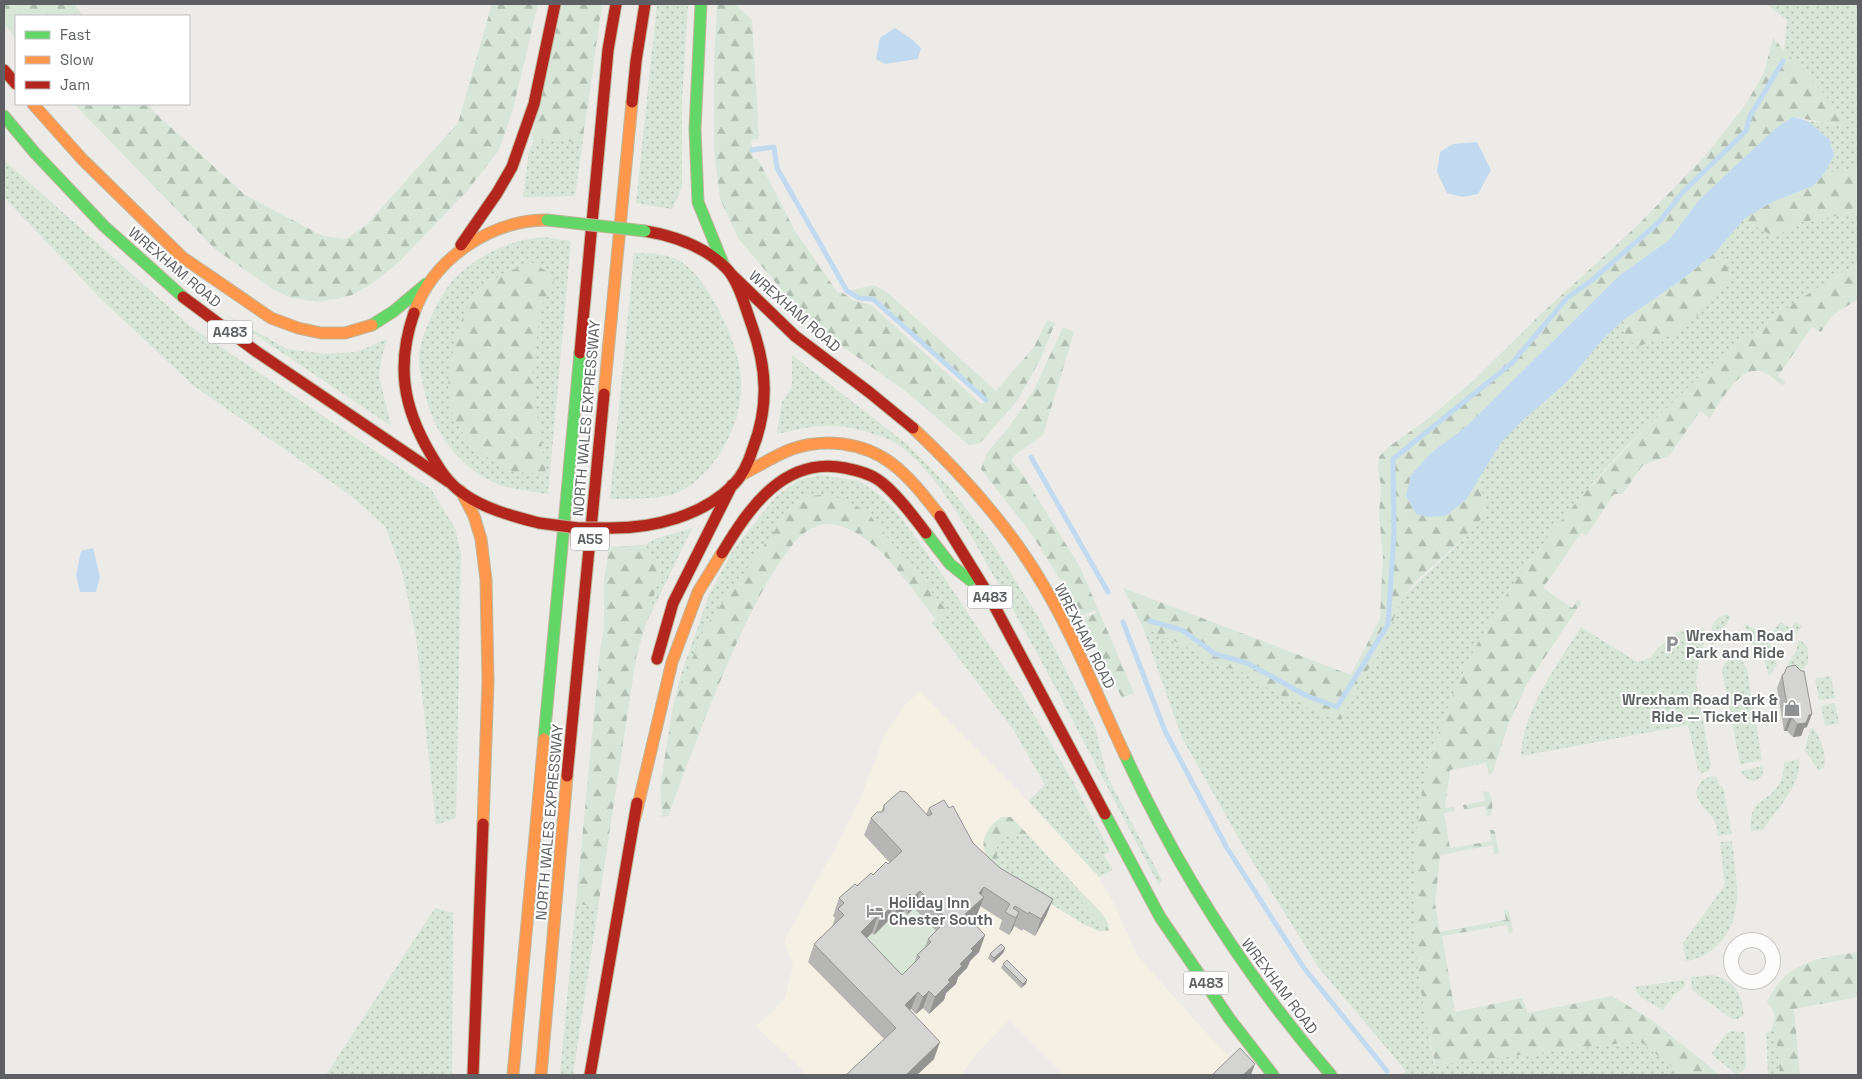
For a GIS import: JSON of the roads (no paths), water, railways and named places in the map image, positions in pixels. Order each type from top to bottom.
[{"type":"highway","points":[[452,257],[487,208],[512,167],[534,104],[556,4]]},
{"type":"highway","name":"NORTH WALES EXPRESSWAY","points":[[513,1075],[607,59],[616,4]]},
{"type":"highway","name":"NORTH WALES EXPRESSWAY","points":[[541,1075],[569,754],[635,70],[644,4]]},
{"type":"highway","points":[[655,673],[674,602],[732,485],[741,475],[753,450],[762,423],[766,400],[761,354],[749,318],[698,202],[694,129],[701,4]]},
{"type":"highway","points":[[4,70],[15,83]]},
{"type":"highway","name":"WREXHAM ROAD","points":[[34,105],[82,159],[182,258],[271,318],[298,328],[321,333],[345,333],[371,325],[394,311],[426,284],[452,257],[473,241],[495,230],[521,221],[548,220],[645,230],[673,235],[698,246],[728,270],[803,342],[916,430],[957,471],[992,511],[1028,561],[1064,624],[1131,768],[1170,847],[1196,892],[1241,963],[1282,1018],[1331,1075]]},
{"type":"highway","name":"WREXHAM ROAD","points":[[4,116],[35,153],[104,226],[174,290],[257,352],[461,491],[486,506],[539,523],[578,528],[642,527],[699,509],[732,485]]},
{"type":"highway","points":[[426,284],[412,317],[405,352],[404,381],[410,411],[421,437],[449,482]]},
{"type":"highway","name":"A483","points":[[741,475],[792,449],[824,442],[858,446],[890,462],[916,486],[940,516],[988,594],[1160,917],[1229,1018],[1273,1075]]},
{"type":"highway","points":[[635,818],[672,662],[698,592],[743,518],[770,489],[790,475],[813,467],[836,466],[852,469],[877,479],[906,507],[950,564],[988,594]]},
{"type":"highway","points":[[461,491],[474,516],[481,539],[486,580],[488,627],[479,972],[474,1075]]},
{"type":"highway","points":[[590,1075],[635,818],[649,709]]},
{"type":"water","points":[[895,28],[921,48],[918,59],[885,64],[876,59],[880,38]]},
{"type":"water","points":[[1793,117],[1808,121],[1830,140],[1834,156],[1824,174],[1813,186],[1770,203],[1744,219],[1715,253],[1680,281],[1625,319],[1604,338],[1567,382],[1520,423],[1500,444],[1466,500],[1445,516],[1428,517],[1416,514],[1406,496],[1411,475],[1431,453],[1468,425],[1620,275],[1669,240],[1699,200],[1776,128]]},
{"type":"water","points":[[1477,142],[1491,170],[1478,194],[1463,197],[1447,193],[1437,172],[1440,152],[1453,144]]},
{"type":"water","points":[[93,548],[100,577],[96,592],[80,592],[76,575],[81,551]]},
{"type":"waterway","points":[[1150,621],[1182,630],[1215,654],[1247,663],[1307,696],[1337,707],[1388,624],[1394,535],[1393,459],[1512,363],[1567,298],[1591,281],[1658,223],[1683,192],[1746,131],[1750,116],[1783,61]]},
{"type":"waterway","points":[[752,150],[774,147],[777,168],[847,291],[859,298],[873,299],[986,400]]},
{"type":"waterway","points":[[1031,457],[1108,592]]},
{"type":"waterway","points":[[1123,622],[1165,731],[1227,848],[1304,968],[1387,1071]]},
{"type":"place","name":"Wrexham Road Park and Ride","points":[[1672,644]]},
{"type":"place","name":"Wrexham Road Park & Ride — Ticket Hall","points":[[1792,708]]},
{"type":"place","name":"Holiday Inn Chester South","points":[[875,911]]}]
